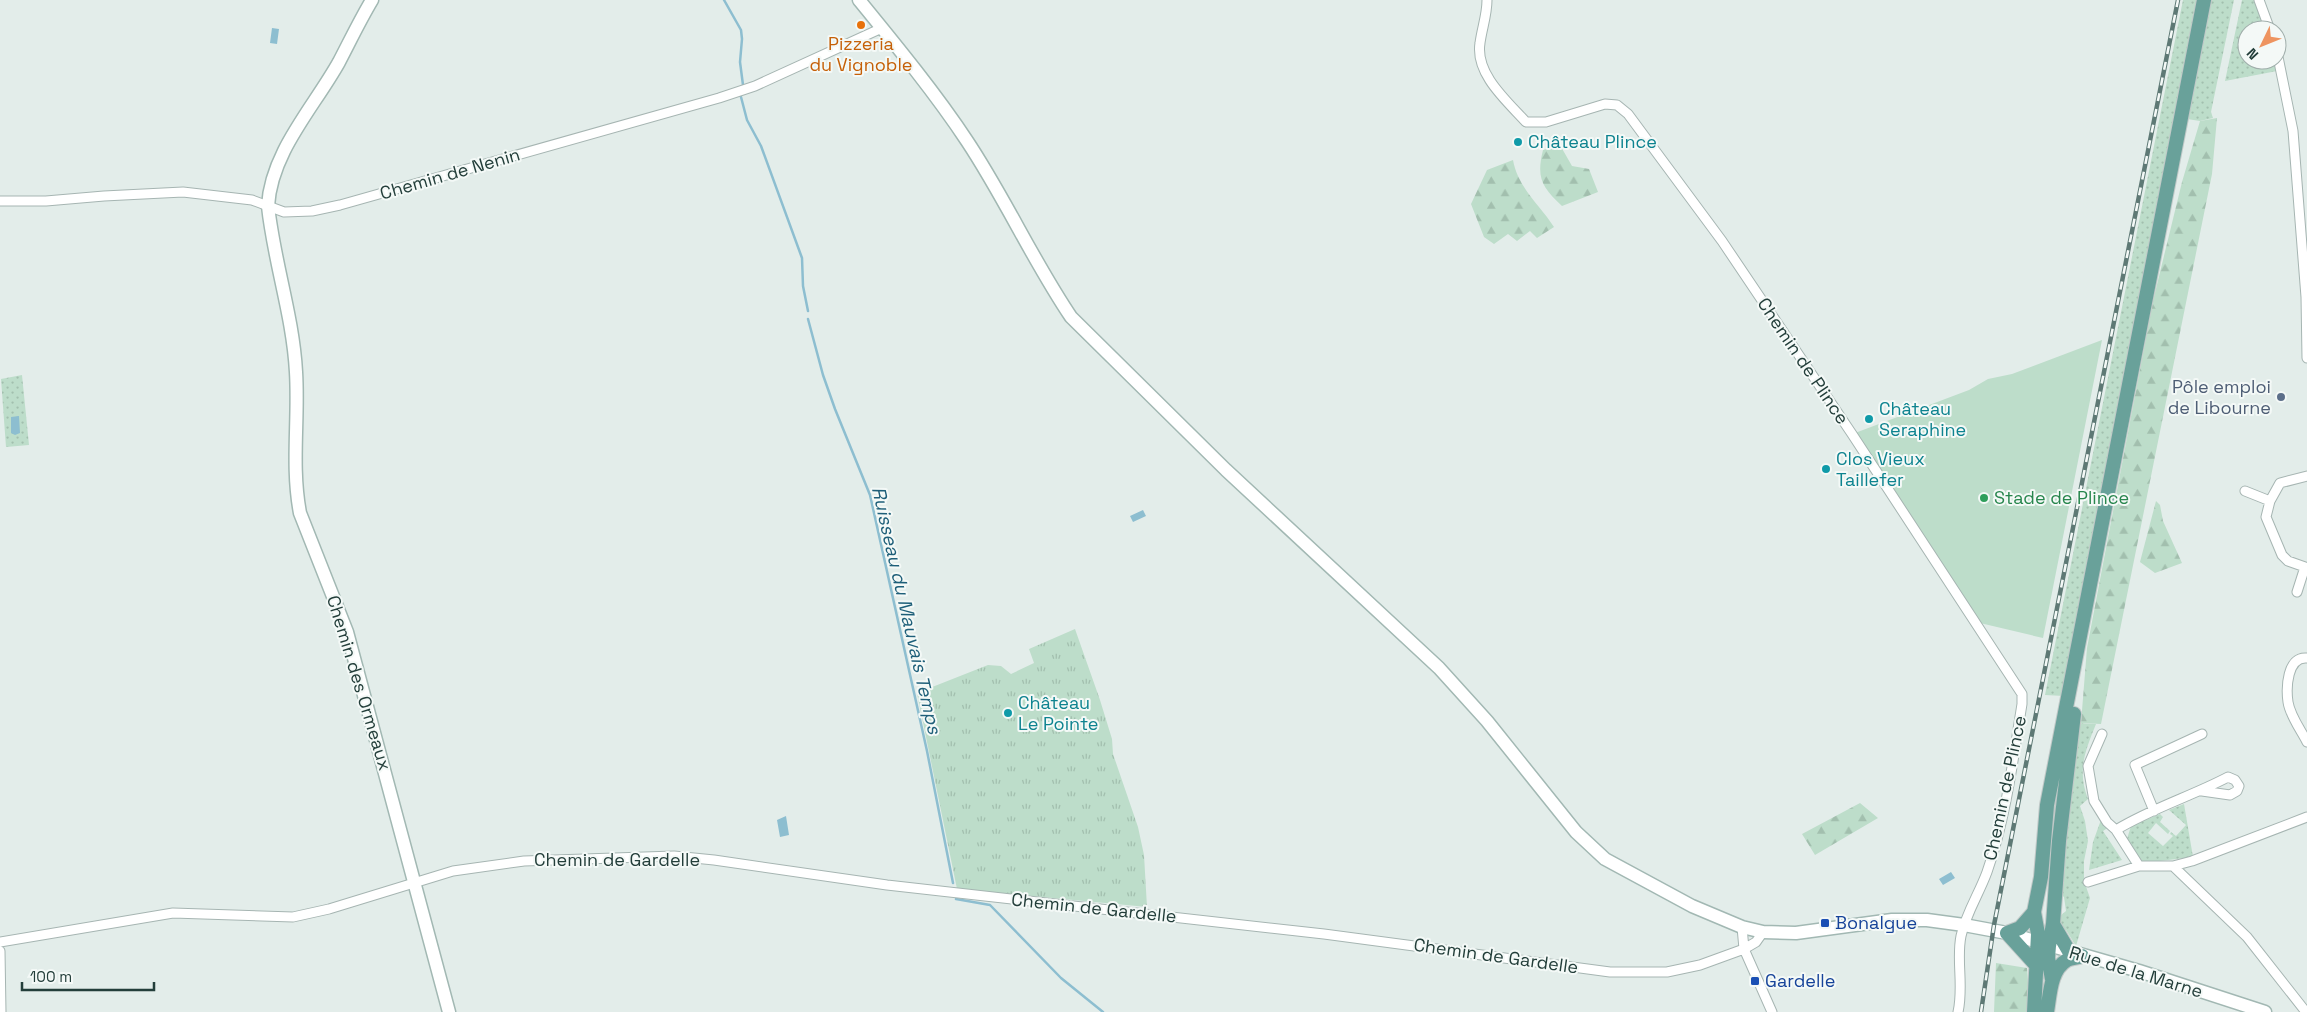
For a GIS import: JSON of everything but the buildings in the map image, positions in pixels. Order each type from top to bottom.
[{"type":"main road","name":"Chemin des Ormeaux","points":[[372,0],[339,62],[289,142],[269,188],[268,206],[296,371],[297,403],[294,459],[296,495],[300,513],[347,632],[426,933],[449,1012]]},
{"type":"main road","name":"Rue de la Marne","points":[[858,0],[882,28],[967,140],[996,188],[1051,288],[1072,317],[1226,470],[1439,668],[1487,721],[1576,832],[1605,859],[1692,906],[1742,927],[1763,932],[1796,933],[1892,920],[1927,920],[1964,925],[2006,933],[2139,971],[2265,1012]]},
{"type":"main road","points":[[2047,1012],[2052,979],[2048,958],[2037,928],[2034,912],[2041,877],[2047,805],[2204,0]]},
{"type":"main road","points":[[2034,1012],[2036,965],[2053,924],[2066,779],[2087,606]]},
{"type":"main road","points":[[2041,877],[2046,894],[2043,953],[2047,1012]]},
{"type":"main road","points":[[2034,912],[2020,928],[2006,933],[2036,965]]},
{"type":"main road","points":[[2052,979],[2068,960],[2076,954],[2053,924]]},
{"type":"street","name":"Chemin de Plince","points":[[1487,0],[1479,45],[1482,64],[1491,82],[1526,122],[1546,122],[1605,104],[1617,105],[1628,114],[1722,241],[1857,442],[2020,691],[2022,704],[2003,813],[1987,872],[1964,925],[1960,939],[1962,995],[1958,1012]]},
{"type":"street","points":[[2259,0],[2266,20]]},
{"type":"street","name":"Chemin de Nenin","points":[[0,201],[46,201],[182,192],[252,200],[284,212],[312,211],[340,205],[670,113],[755,86],[882,28]]},
{"type":"street","points":[[2281,70],[2294,131],[2307,297],[2307,357]]},
{"type":"street","points":[[2297,592],[2306,567],[2288,561],[2282,554],[2266,517],[2270,501],[2280,484],[2290,479],[2307,476]]},
{"type":"street","points":[[2245,491],[2270,501]]},
{"type":"street","points":[[2307,658],[2296,660],[2290,667],[2288,703],[2307,742]]},
{"type":"street","points":[[2102,734],[2088,766],[2094,801],[2107,822],[2116,830],[2139,866]]},
{"type":"street","points":[[2154,811],[2135,765],[2202,734]]},
{"type":"street","points":[[2116,830],[2154,811],[2202,791]]},
{"type":"street","points":[[2088,882],[2139,866],[2173,866],[2192,861],[2307,817]]},
{"type":"street","name":"Chemin de Gardelle","points":[[0,942],[173,913],[293,917],[329,909],[453,871],[524,861],[674,856],[887,885],[1324,934],[1610,972],[1666,972],[1700,965],[1744,949],[1756,942],[1763,932]]},
{"type":"street","points":[[2173,866],[2247,937],[2306,1012]]},
{"type":"street","points":[[1742,927],[1744,949],[1772,1012]]},
{"type":"street","points":[[0,951],[2,1012]]},
{"type":"green space","points":[[2183,0],[2200,0],[2064,696],[2045,695]]},
{"type":"green space","points":[[2210,0],[2234,0],[2211,112],[2213,118],[2200,121],[2187,119]]},
{"type":"green space","points":[[2242,0],[2254,0],[2264,20],[2238,20]]},
{"type":"green space","points":[[2237,24],[2237,70],[2277,71],[2225,81]]},
{"type":"green space","points":[[2217,118],[2212,174],[2101,724],[2081,723],[2087,648],[2153,301],[2182,182],[2200,121]]},
{"type":"green space","points":[[1560,145],[1572,166],[1589,169],[1598,192],[1562,206],[1545,187],[1540,168],[1543,150]]},
{"type":"green space","points":[[1513,160],[1524,188],[1554,227],[1537,238],[1530,231],[1517,241],[1508,234],[1494,244],[1484,237],[1471,204],[1487,170]]},
{"type":"green space","name":"Stade de Plince","points":[[2102,340],[2043,638],[1980,623],[1855,433],[1969,390],[1988,379],[2012,374]]},
{"type":"green space","points":[[22,375],[29,445],[6,447],[1,379]]},
{"type":"green space","points":[[2156,501],[2160,505],[2163,521],[2182,563],[2155,573],[2140,562]]},
{"type":"green space","points":[[1075,629],[1100,700],[1112,739],[1113,754],[1138,827],[1144,855],[1147,907],[957,889],[917,693],[988,665],[1001,666],[1011,674],[1034,663],[1029,649]]},
{"type":"green space","points":[[2067,719],[2050,879],[2048,878],[2052,838],[2051,810]]},
{"type":"green space","points":[[2077,723],[2096,724],[2086,752],[2083,770],[2083,779],[2088,799],[2080,806],[2085,821],[2088,841],[2084,861],[2084,881],[2090,898],[2076,946],[2066,930],[2062,930],[2060,916],[2066,911],[2064,897],[2059,893]]},
{"type":"green space","points":[[1860,803],[1878,818],[1815,855],[1802,834]]},
{"type":"green space","points":[[2184,804],[2193,857],[2143,863],[2127,839],[2131,826],[2160,814],[2163,817],[2160,822],[2170,831],[2168,834],[2156,823],[2148,833],[2163,846],[2173,836],[2170,834],[2171,832],[2176,836],[2186,825],[2169,810]]},
{"type":"green space","points":[[2102,817],[2109,827],[2103,831],[2122,860],[2089,870],[2093,842]]},
{"type":"green space","points":[[1996,963],[2027,968],[2030,1012],[1994,1012]]},
{"type":"water","points":[[272,28],[279,29],[277,44],[270,43]]},
{"type":"water","points":[[19,416],[20,433],[15,435],[11,433],[11,417]]},
{"type":"water","points":[[1143,510],[1146,516],[1133,522],[1130,516]]},
{"type":"water","points":[[786,816],[789,835],[780,837],[777,820]]},
{"type":"water","points":[[1951,872],[1955,878],[1943,885],[1939,879]]},
{"type":"waterway","name":"Ruisseau du Mauvais Temps","points":[[724,0],[741,30],[740,62],[743,85]]},
{"type":"waterway","name":"Ruisseau du Mauvais Temps","points":[[741,97],[747,120],[761,146],[802,258],[803,286],[808,311]]},
{"type":"waterway","name":"Ruisseau du Mauvais Temps","points":[[808,319],[823,375],[870,495],[927,751],[953,883]]},
{"type":"waterway","name":"Ruisseau du Mauvais Temps","points":[[956,899],[990,905],[1061,978],[1103,1012]]},
{"type":"railway","points":[[1981,1012],[1994,925],[2178,0]]},
{"type":"place","name":"Pizzeria du Vignoble","points":[[861,25]]},
{"type":"place","name":"Château Plince","points":[[1518,142]]},
{"type":"place","name":"Pôle emploi de Libourne","points":[[2281,397]]},
{"type":"place","name":"Château Seraphine","points":[[1869,419]]},
{"type":"place","name":"Clos Vieux Taillefer","points":[[1826,469]]},
{"type":"place","name":"Stade de Plince","points":[[1984,498]]},
{"type":"place","name":"Château Le Pointe","points":[[1008,713]]},
{"type":"place","name":"Bonalgue","points":[[1825,923]]},
{"type":"place","name":"Gardelle","points":[[1755,981]]}]
